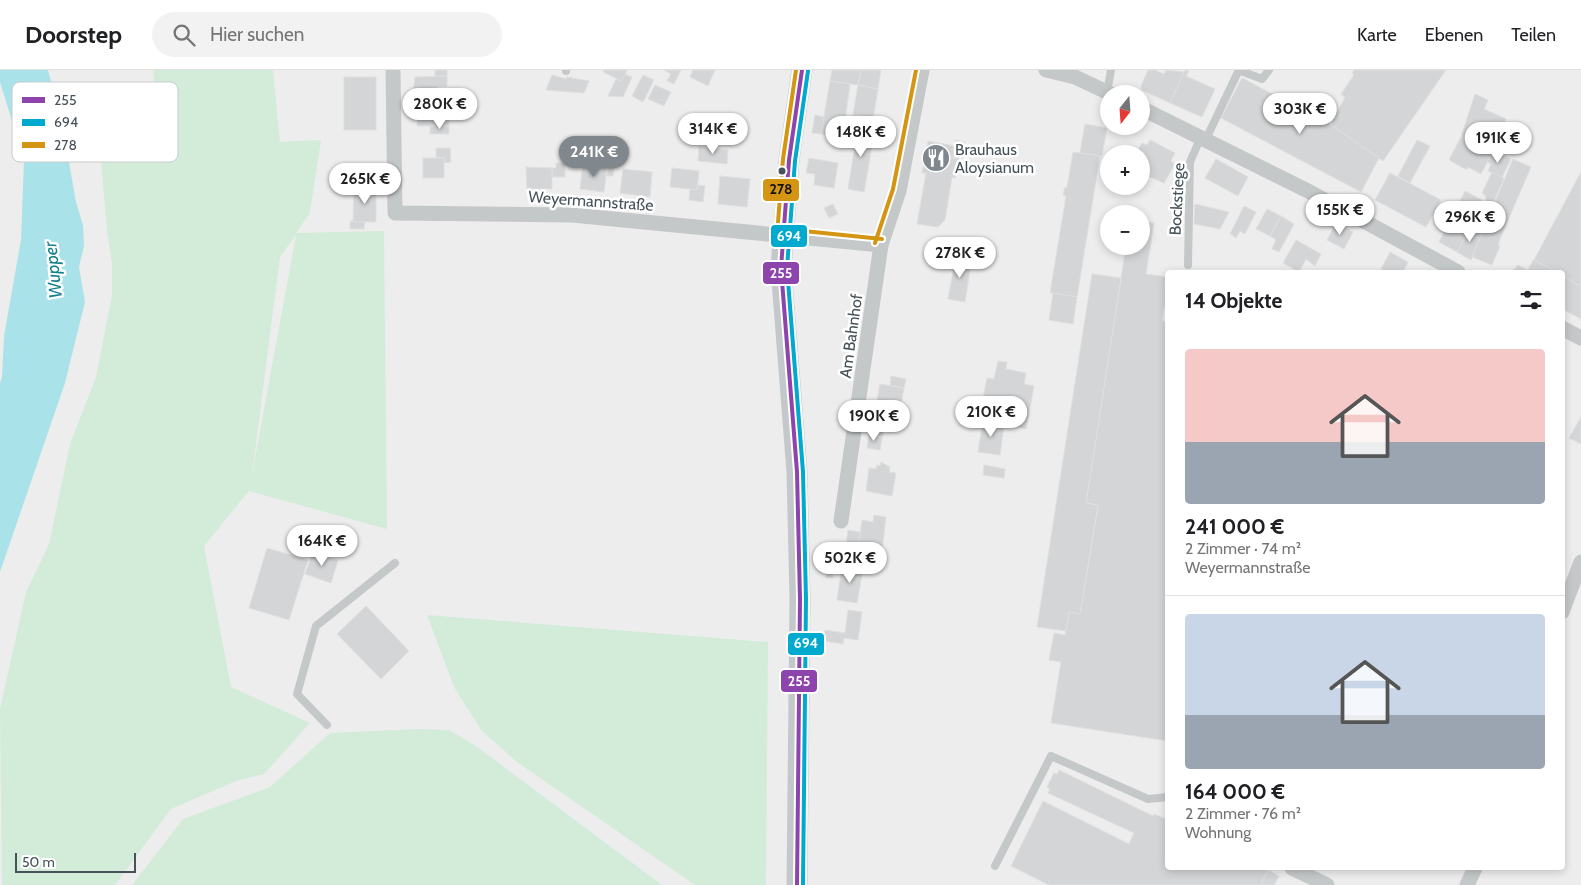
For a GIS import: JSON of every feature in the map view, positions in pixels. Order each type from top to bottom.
[{"type":"main road","points":[[797,885],[800,599],[797,472],[781,268],[789,160],[802,70]]},
{"type":"street","name":"Weyermannstraße","points":[[393,70],[395,213],[572,215],[783,235]]},
{"type":"street","name":"Am Bahnhof","points":[[841,521],[881,245],[899,191],[922,70]]},
{"type":"street","points":[[1046,70],[1075,77],[1100,89]]},
{"type":"street","points":[[1150,112],[1204,138],[1454,270]]},
{"type":"street","points":[[783,235],[881,245]]},
{"type":"street","points":[[1565,330],[1581,338]]},
{"type":"street","points":[[1565,601],[1581,562]]},
{"type":"street","points":[[1296,870],[1327,885]]},
{"type":"street","points":[[1467,885],[1474,870]]},
{"type":"lane","points":[[1110,85],[1111,70]]},
{"type":"lane","name":"Bockstiege","points":[[1188,265],[1190,162],[1238,72],[1241,70],[1262,79],[1269,70]]},
{"type":"lane","points":[[327,724],[297,694],[316,626],[394,564]]},
{"type":"lane","points":[[995,866],[1051,756],[1148,799],[1165,797]]},
{"type":"green space","points":[[153,70],[273,70],[280,142],[321,140],[310,213],[296,233],[384,231],[387,529],[249,491],[204,546],[231,687],[310,723],[264,774],[236,781],[171,809],[115,885],[2,885],[0,709],[26,592],[49,544],[70,444],[96,377],[112,295],[112,264],[101,162],[178,162],[178,82],[154,82]],"holes":[[[296,235],[252,475],[280,257]]]},
{"type":"green space","points":[[427,615],[768,642],[766,885],[695,885],[517,762],[481,730],[454,687]]},
{"type":"green space","points":[[419,729],[449,730],[476,746],[662,885],[132,885],[183,819],[270,787],[330,733]]},
{"type":"water","points":[[0,70],[48,70],[51,82],[12,82],[12,121],[0,82]]},
{"type":"water","name":"Wupper","points":[[24,162],[69,162],[76,202],[83,225],[84,246],[79,267],[85,302],[65,383],[0,572],[0,383],[4,336],[21,240]]},
{"type":"building","points":[[435,70],[447,70],[447,76],[435,77]]},
{"type":"building","points":[[604,70],[627,70],[622,81],[603,72]]},
{"type":"building","points":[[664,70],[681,70],[674,84],[667,81],[671,74]]},
{"type":"building","points":[[693,70],[715,70],[708,86],[690,77]]},
{"type":"building","points":[[832,70],[861,70],[858,85],[830,81]]},
{"type":"building","points":[[861,70],[881,70],[878,89],[858,85]]},
{"type":"building","points":[[1148,70],[1155,70],[1164,74],[1166,70],[1185,72],[1170,103],[1150,94],[1150,85],[1141,85]]},
{"type":"building","points":[[1185,70],[1189,71],[1186,76],[1215,89],[1202,117],[1170,103]]},
{"type":"building","points":[[1354,70],[1446,70],[1383,161],[1331,125],[1345,97],[1341,94],[1354,75],[1352,73]]},
{"type":"building","points":[[625,74],[632,77],[623,97],[608,96],[616,79],[622,81]]},
{"type":"building","points":[[552,75],[566,79],[567,77],[589,81],[584,93],[546,90]]},
{"type":"building","points":[[643,75],[654,80],[643,102],[632,96]]},
{"type":"building","points":[[447,76],[447,86],[437,87],[437,96],[415,96],[413,94],[415,77]]},
{"type":"building","points":[[344,77],[376,77],[376,130],[344,130]]},
{"type":"building","points":[[1242,78],[1331,125],[1379,158],[1361,192],[1221,118]]},
{"type":"building","points":[[830,81],[850,84],[843,137],[821,134]]},
{"type":"building","points":[[655,85],[671,92],[664,106],[648,99]]},
{"type":"building","points":[[858,85],[878,89],[873,119],[853,115]]},
{"type":"building","points":[[1293,94],[1315,106],[1311,114],[1289,103]]},
{"type":"building","points":[[1475,94],[1488,100],[1484,109],[1506,119],[1497,141],[1475,132],[1471,141],[1461,137]]},
{"type":"building","points":[[418,109],[449,109],[449,126],[417,126]]},
{"type":"building","points":[[815,115],[824,117],[821,134],[812,133]]},
{"type":"building","points":[[853,115],[876,118],[875,129],[852,125]]},
{"type":"building","points":[[1085,124],[1100,127],[1100,135],[1106,135],[1104,145],[1100,145],[1100,156],[1080,153]]},
{"type":"building","points":[[852,125],[875,129],[864,192],[848,189],[857,133],[851,132]]},
{"type":"building","points":[[430,126],[449,126],[449,134],[430,134]]},
{"type":"building","points":[[1461,137],[1493,151],[1481,174],[1468,167],[1467,170],[1449,160]]},
{"type":"building","points":[[955,140],[965,142],[963,156],[959,155],[959,159],[926,153],[928,141],[955,146]]},
{"type":"building","points":[[1150,140],[1175,153],[1171,161],[1175,164],[1164,183],[1150,177],[1150,145],[1147,145]]},
{"type":"building","points":[[1417,140],[1430,146],[1410,183],[1398,176]]},
{"type":"building","points":[[699,146],[728,150],[727,164],[698,161]]},
{"type":"building","points":[[436,148],[450,148],[451,162],[444,163],[444,158],[436,157]]},
{"type":"building","points":[[1493,151],[1511,159],[1502,177],[1488,171],[1491,164],[1487,162]]},
{"type":"building","points":[[1073,152],[1100,156],[1077,297],[1050,293],[1066,196],[1063,195],[1065,187],[1067,188]]},
{"type":"building","points":[[926,153],[959,159],[955,178],[952,177],[945,220],[938,227],[917,224],[926,173],[922,173]]},
{"type":"building","points":[[423,158],[444,158],[444,178],[423,178]]},
{"type":"building","points":[[809,158],[838,163],[834,188],[814,185],[815,174],[806,173]]},
{"type":"building","points":[[1216,159],[1248,177],[1238,196],[1205,178]]},
{"type":"building","points":[[1513,159],[1531,167],[1500,239],[1498,246],[1500,246],[1492,265],[1472,257]]},
{"type":"building","points":[[608,162],[615,163],[613,176],[607,176]]},
{"type":"building","points":[[556,163],[565,163],[565,177],[552,177],[552,168],[556,168]]},
{"type":"building","points":[[583,164],[607,167],[604,192],[580,189]]},
{"type":"building","points":[[526,167],[552,168],[552,189],[527,189]]},
{"type":"building","points":[[672,168],[699,171],[697,190],[670,187]]},
{"type":"building","points":[[623,169],[652,172],[650,197],[620,193]]},
{"type":"building","points":[[1492,172],[1504,178],[1492,206],[1487,203],[1485,195],[1482,193]]},
{"type":"building","points":[[1581,172],[1581,286],[1565,278],[1565,270],[1553,270],[1534,260]]},
{"type":"building","points":[[1390,173],[1441,200],[1426,227],[1375,200]]},
{"type":"building","points":[[720,176],[750,179],[747,207],[718,204]]},
{"type":"building","points":[[698,185],[705,186],[703,202],[689,200],[690,189],[697,190]]},
{"type":"building","points":[[354,188],[376,188],[376,222],[353,222]]},
{"type":"building","points":[[1465,191],[1482,200],[1472,219],[1468,217],[1465,223],[1471,226],[1457,252],[1439,242]]},
{"type":"building","points":[[833,204],[838,214],[829,218],[824,208]]},
{"type":"building","points":[[1195,204],[1229,212],[1220,229],[1194,224]]},
{"type":"building","points":[[1244,206],[1256,212],[1245,234],[1240,231],[1236,238],[1230,234]]},
{"type":"building","points":[[1267,209],[1281,216],[1270,236],[1256,229]]},
{"type":"building","points":[[1281,216],[1294,224],[1279,252],[1272,249],[1276,240],[1270,236]]},
{"type":"building","points":[[350,221],[365,222],[364,229],[350,229]]},
{"type":"building","points":[[1150,222],[1154,223],[1150,248]]},
{"type":"building","points":[[1336,223],[1353,232],[1344,249],[1327,240]]},
{"type":"building","points":[[1471,226],[1482,233],[1471,260],[1457,252]]},
{"type":"building","points":[[1296,240],[1321,254],[1315,266],[1306,259],[1300,270],[1295,270],[1283,263]]},
{"type":"building","points":[[1390,252],[1408,262],[1404,270],[1381,269]]},
{"type":"building","points":[[956,255],[972,257],[965,302],[948,299]]},
{"type":"building","points":[[1125,255],[1149,255],[1146,274],[1165,277],[1165,308],[1162,321],[1165,322],[1165,741],[1051,723],[1061,662],[1049,660],[1054,633],[1065,635],[1069,612],[1080,614],[1098,505],[1086,503]]},
{"type":"building","points":[[1534,260],[1553,270],[1528,270]]},
{"type":"building","points":[[1518,265],[1528,270],[1514,270]]},
{"type":"building","points":[[1092,274],[1121,278],[1086,503],[1098,505],[1080,614],[1069,612],[1066,631],[1037,627]]},
{"type":"building","points":[[1565,278],[1581,286],[1581,319],[1565,311]]},
{"type":"building","points":[[1053,293],[1077,297],[1073,324],[1049,320]]},
{"type":"building","points":[[998,361],[1007,362],[1006,369],[1026,373],[1024,384],[1034,386],[1026,429],[979,420],[987,378],[994,379]]},
{"type":"building","points":[[891,376],[906,379],[904,388],[890,385]]},
{"type":"building","points":[[880,384],[904,388],[898,421],[874,417]]},
{"type":"building","points":[[1581,417],[1581,444],[1569,438]]},
{"type":"building","points":[[872,420],[885,422],[883,437],[869,435]]},
{"type":"building","points":[[983,421],[1004,424],[1000,455],[978,452]]},
{"type":"building","points":[[869,435],[882,437],[880,450],[867,448]]},
{"type":"building","points":[[881,462],[890,467],[889,472],[896,473],[892,496],[866,491],[869,468],[876,469],[877,465],[880,466]]},
{"type":"building","points":[[984,465],[1005,469],[1004,478],[983,475]]},
{"type":"building","points":[[874,515],[886,517],[882,550],[858,546],[862,520],[873,522]]},
{"type":"building","points":[[848,530],[860,532],[857,554],[845,552]]},
{"type":"building","points":[[267,548],[308,560],[289,620],[249,608]]},
{"type":"building","points":[[313,552],[338,560],[331,583],[305,574]]},
{"type":"building","points":[[848,553],[863,555],[860,568],[846,566]]},
{"type":"building","points":[[826,563],[833,564],[833,578],[826,578]]},
{"type":"building","points":[[842,565],[863,569],[857,603],[837,600]]},
{"type":"building","points":[[366,606],[409,651],[381,679],[337,634]]},
{"type":"building","points":[[848,610],[862,612],[858,640],[844,638],[843,644],[823,641],[825,630],[845,633]]},
{"type":"building","points":[[1059,770],[1153,816],[1154,814],[1165,819],[1165,870],[1268,870],[1261,885],[1049,885],[1011,866],[1043,801],[1129,844],[1134,833],[1048,793],[1050,789],[1047,787],[1054,773],[1057,774]]},
{"type":"building","points":[[1268,870],[1279,876],[1274,885],[1261,885]]},
{"type":"transit line","name":"278","points":[[777,235],[783,159],[796,70]]},
{"type":"transit line","name":"255","points":[[797,885],[800,599],[797,472],[781,268],[789,160],[802,70]]},
{"type":"transit line","name":"278","points":[[875,243],[893,189],[916,70]]},
{"type":"transit line","name":"694","points":[[803,885],[806,599],[803,472],[787,268],[795,161],[808,71]]},
{"type":"transit line","name":"278","points":[[784,229],[882,239]]},
{"type":"place","name":"Brauhaus Aloysianum","points":[[936,158]]}]
